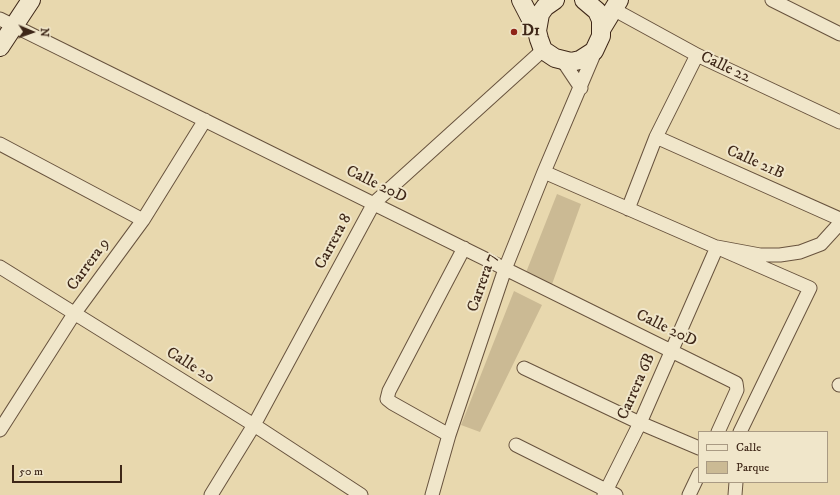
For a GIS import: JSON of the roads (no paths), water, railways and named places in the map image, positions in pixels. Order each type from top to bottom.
[{"type":"main road","points":[[0,47],[7,23],[31,0]]},
{"type":"main road","points":[[521,0],[537,31],[543,50],[563,61],[580,60],[594,51],[616,4]]},
{"type":"main road","points":[[537,31],[540,14],[545,7],[555,0]]},
{"type":"main road","points":[[591,1],[597,11],[600,36]]},
{"type":"street","points":[[772,0],[840,34]]},
{"type":"street","name":"Calle 22","points":[[616,4],[697,55],[840,122]]},
{"type":"street","name":"Calle 20D","points":[[7,23],[736,383],[737,390],[718,431]]},
{"type":"street","name":"Carrera 7","points":[[432,495],[449,435],[505,269],[544,172],[581,88],[600,36]]},
{"type":"street","name":"Carrera 8","points":[[211,495],[254,425],[374,203],[543,50]]},
{"type":"street","points":[[628,209],[656,137],[697,55]]},
{"type":"street","points":[[563,61],[581,88]]},
{"type":"street","name":"Carrera 9","points":[[0,430],[74,314],[143,220],[205,120]]},
{"type":"street","name":"Calle 21B","points":[[656,137],[840,220]]},
{"type":"street","points":[[0,144],[143,220]]},
{"type":"street","points":[[544,172],[810,288],[740,431]]},
{"type":"street","points":[[717,247],[760,255],[780,255],[800,252],[821,244],[840,223]]},
{"type":"street","name":"Carrera 6B","points":[[608,493],[717,247]]},
{"type":"street","points":[[449,435],[387,399],[389,391],[464,248]]},
{"type":"street","name":"Calle 20","points":[[0,267],[254,425],[361,495]]},
{"type":"street","points":[[524,368],[640,423],[698,448]]},
{"type":"street","points":[[516,445],[608,493]]},
{"type":"street","points":[[689,495],[698,476]]},
{"type":"street","points":[[735,495],[736,483]]},
{"type":"place","name":"D1","points":[[514,32]]}]
